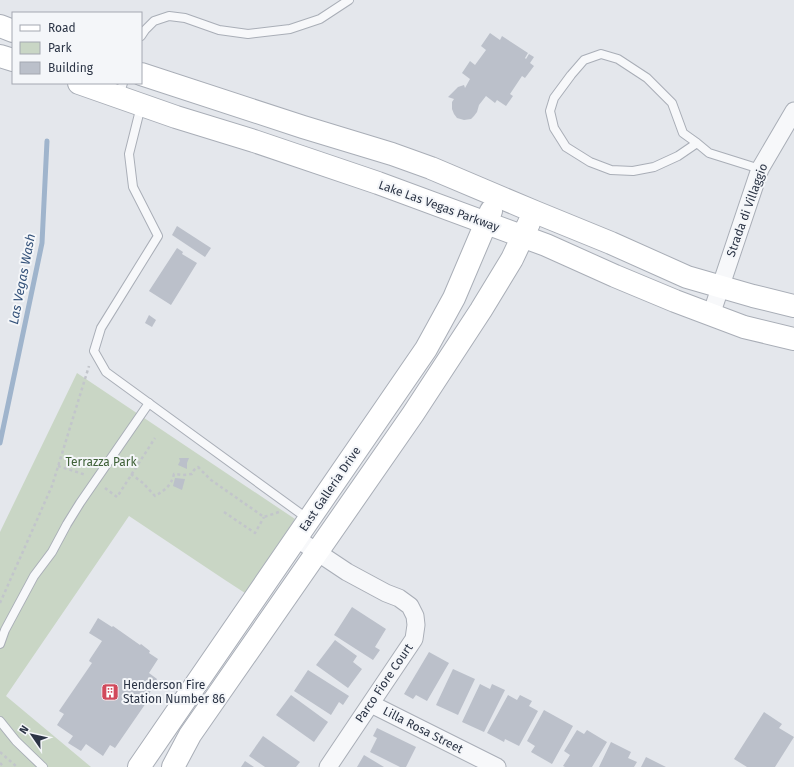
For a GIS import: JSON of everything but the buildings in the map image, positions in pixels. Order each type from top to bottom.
[{"type":"main road","points":[[0,26],[12,31]]},
{"type":"main road","points":[[0,56],[12,60]]},
{"type":"main road","points":[[142,74],[303,127],[392,154],[431,168],[611,243],[687,277],[794,306]]},
{"type":"main road","name":"Lake Las Vegas Parkway","points":[[85,84],[121,90],[142,105],[378,183],[546,246],[711,315],[744,327],[794,339]]},
{"type":"main road","name":"East Galleria Drive","points":[[138,767],[153,740],[243,616],[426,349],[454,298],[497,196]]},
{"type":"main road","name":"East Galleria Drive","points":[[176,762],[190,735],[413,414],[477,316],[512,259],[535,212]]},
{"type":"main road","points":[[343,470],[364,485]]},
{"type":"main road","points":[[309,519],[330,534]]},
{"type":"main road","points":[[243,616],[263,630]]},
{"type":"main road","points":[[153,740],[176,762]]},
{"type":"street","name":"Strada di Villaggio","points":[[711,315],[760,169],[794,111]]},
{"type":"street","name":"Parco Fiore Court","points":[[296,538],[347,572],[386,593],[399,598],[410,606],[415,616],[416,625],[414,639],[328,767]]},
{"type":"street","name":"Lilla Rosa Street","points":[[371,704],[498,767]]},
{"type":"lane","points":[[142,34],[154,21],[169,16],[184,18],[219,30],[248,34],[290,28],[320,19],[350,0]]},
{"type":"lane","points":[[697,143],[678,156],[654,167],[633,171],[611,170],[590,162],[566,147],[554,128],[550,111],[554,98],[584,60],[601,54],[618,59],[647,78],[672,103],[684,133],[697,143],[709,153],[760,169]]},
{"type":"lane","points":[[142,105],[129,154],[133,187],[158,236],[101,328],[94,351],[106,372],[309,519]]},
{"type":"lane","points":[[0,644],[5,630],[34,576],[52,552],[80,503],[149,403]]},
{"type":"lane","points":[[0,721],[16,741],[43,767]]},
{"type":"path","points":[[0,603],[52,486],[94,351]]},
{"type":"path","points":[[102,487],[117,496],[155,438]]},
{"type":"path","points":[[58,466],[87,475]]},
{"type":"path","points":[[131,474],[143,483],[155,496],[162,492],[172,482],[174,474],[192,474],[198,467],[211,480],[264,517]]},
{"type":"path","points":[[224,512],[255,532],[264,517],[280,511]]},
{"type":"path","points":[[0,752],[18,767]]},
{"type":"path","points":[[0,763],[4,767]]},
{"type":"green space","name":"Terrazza Park","points":[[77,373],[295,519],[245,593],[129,516],[6,696],[91,767],[0,767],[0,532]]},
{"type":"waterway","name":"Las Vegas Wash","points":[[0,443],[42,243],[47,141]]},
{"type":"place","name":"Henderson Fire Station Number 86","points":[[110,692]]}]
